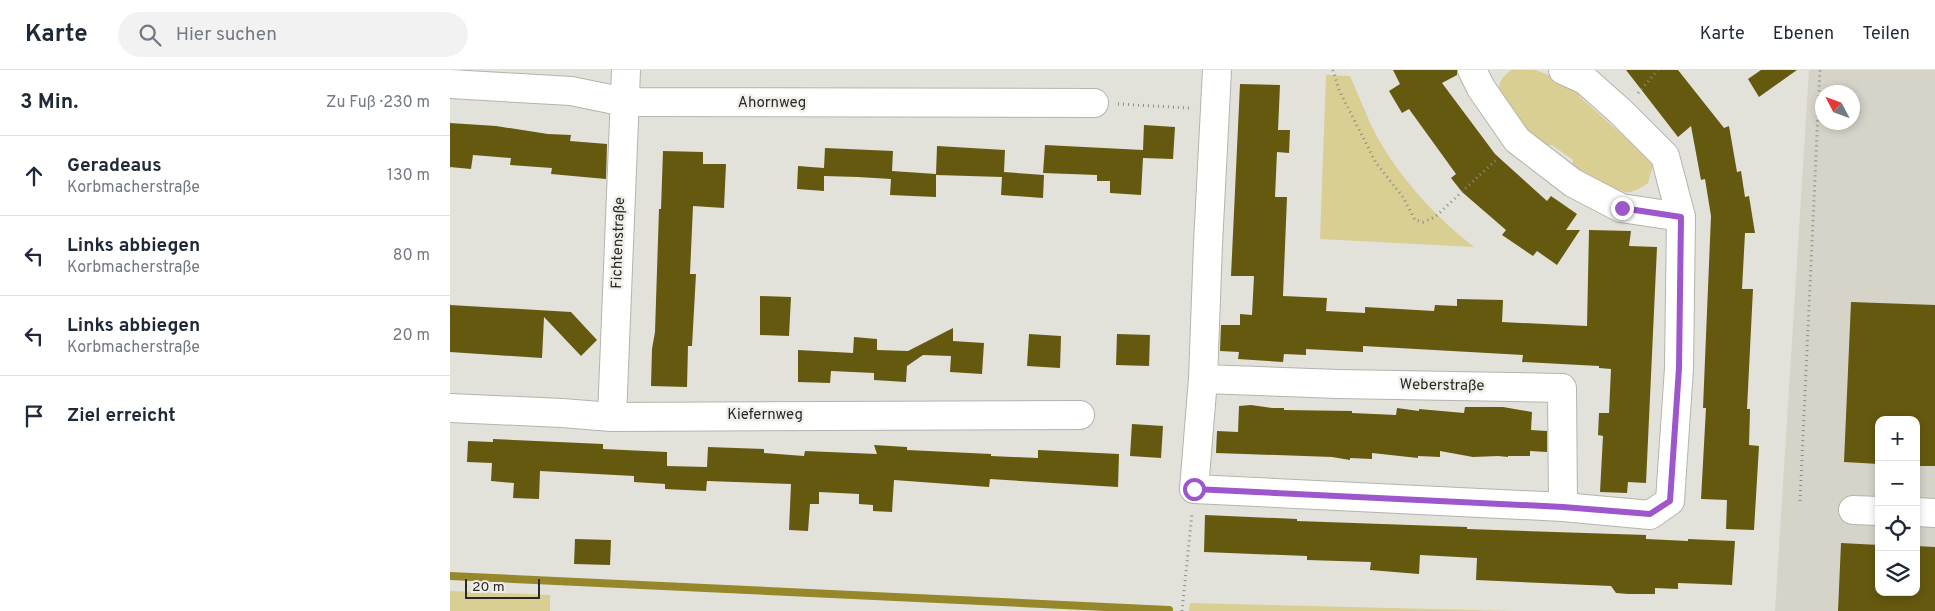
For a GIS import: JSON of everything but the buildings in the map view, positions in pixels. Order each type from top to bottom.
[{"type":"street","name":"Fichtenstraße","points":[[612,416],[626,70]]},
{"type":"street","points":[[1217,70],[1208,244],[1204,379],[1194,489],[1563,507],[1650,514],[1670,501],[1679,368],[1681,217],[1665,156],[1621,112],[1585,80],[1563,70]]},
{"type":"street","points":[[1472,70],[1481,88],[1517,140],[1573,183],[1622,208],[1681,217]]},
{"type":"street","name":"Ahornweg","points":[[450,84],[571,91],[625,102],[1042,104],[1094,102]]},
{"type":"street","name":"Weberstraße","points":[[1204,379],[1338,384],[1562,388],[1563,507]]},
{"type":"street","name":"Kiefernweg","points":[[450,408],[612,416],[1080,415]]},
{"type":"street","points":[[1920,512],[1935,513]]},
{"type":"path","points":[[1333,70],[1339,90],[1376,163],[1403,197],[1415,220],[1423,222],[1435,217],[1517,140]]},
{"type":"path","points":[[1800,501],[1820,70]]},
{"type":"path","points":[[1094,102],[1215,110]]},
{"type":"path","points":[[1182,611],[1194,489]]},
{"type":"shaded area","points":[[1511,70],[1535,70],[1577,89],[1580,97],[1649,157],[1653,166],[1648,183],[1631,192],[1617,190],[1572,166],[1573,160],[1552,145],[1545,145],[1517,120],[1500,96],[1501,80]]},
{"type":"shaded area","points":[[1809,70],[1935,70],[1935,611],[1775,611]]},
{"type":"shaded area","points":[[1326,75],[1350,76],[1380,142],[1403,176],[1429,207],[1474,247],[1320,239]]},
{"type":"shaded area","points":[[450,591],[550,595],[550,611],[450,611]]},
{"type":"shaded area","points":[[1190,603],[1511,611],[1189,611]]},
{"type":"waterway","points":[[450,576],[1169,610]]},
{"type":"route","points":[[1194,489],[1563,507],[1650,514],[1670,501],[1679,368],[1681,217],[1622,208]]}]
